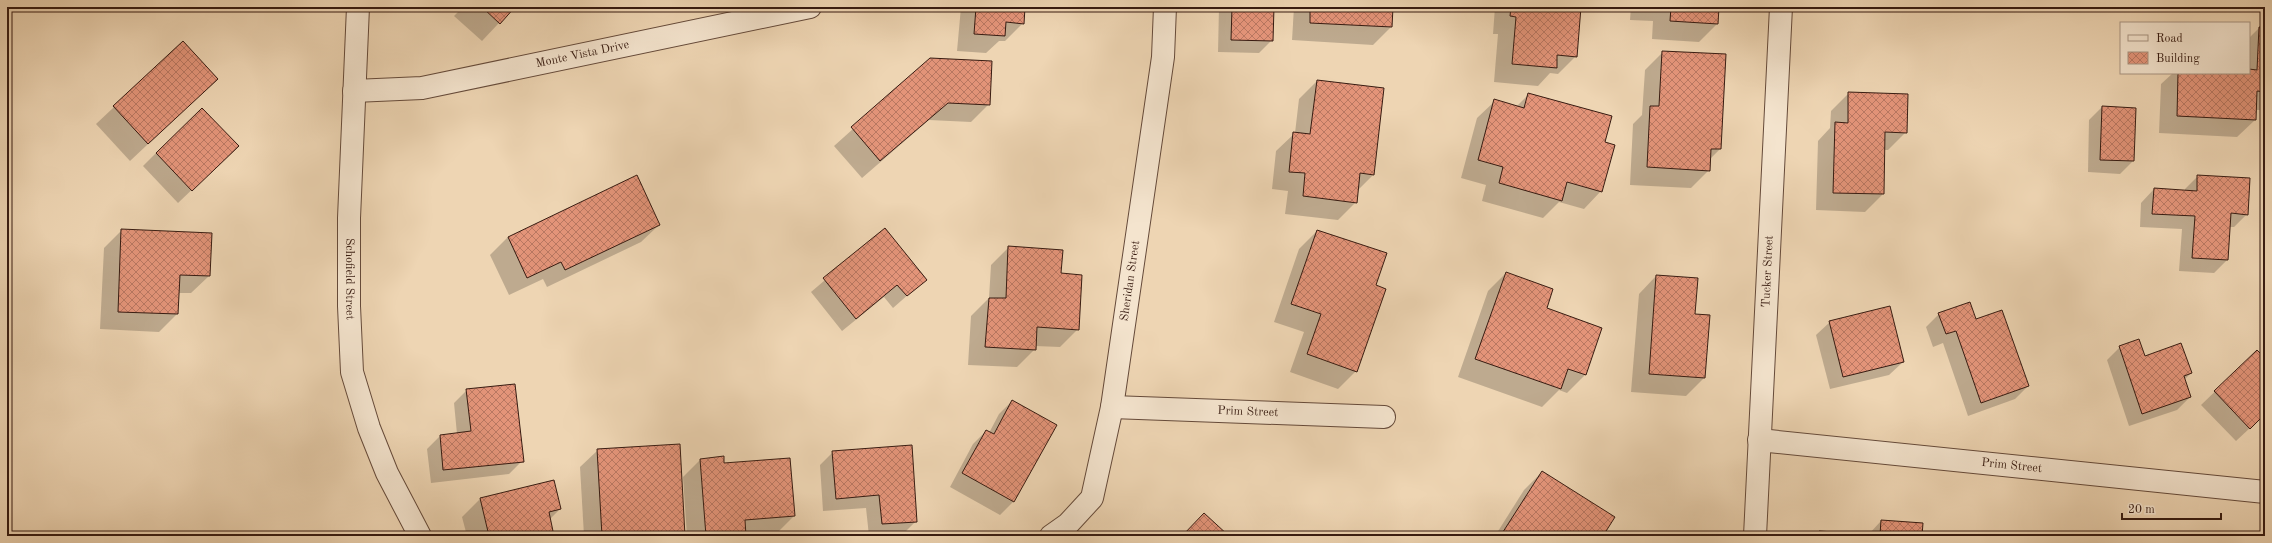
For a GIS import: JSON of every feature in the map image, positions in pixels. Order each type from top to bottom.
[{"type":"street","name":"Schofield Street","points":[[358,7],[348,306],[352,372],[369,428],[387,473],[420,536]]},
{"type":"street","name":"Monte Vista Drive","points":[[354,91],[422,88],[810,7]]},
{"type":"street","name":"Sheridan Street","points":[[1051,536],[1068,524],[1092,498],[1112,407],[1163,57],[1166,7]]},
{"type":"street","name":"Tucker Street","points":[[1755,536],[1781,7]]},
{"type":"street","name":"Prim Street","points":[[1112,407],[1384,417]]},
{"type":"street","name":"Prim Street","points":[[1759,440],[2265,492]]},
{"type":"building","points":[[482,7],[515,7],[500,24]]},
{"type":"building","points":[[976,7],[1025,7],[1024,24],[1006,22],[1005,36],[974,34]]},
{"type":"building","points":[[1232,7],[1274,7],[1273,41],[1231,40]]},
{"type":"building","points":[[1310,7],[1393,7],[1392,27],[1310,23]]},
{"type":"building","points":[[1511,7],[1581,7],[1577,57],[1557,55],[1557,68],[1512,64],[1516,17],[1510,16]]},
{"type":"building","points":[[1671,7],[1719,7],[1718,24],[1670,21]]},
{"type":"building","points":[[2259,27],[2265,27],[2265,92],[2257,91],[2256,120],[2177,116],[2178,74],[2250,74],[2250,69],[2257,70]]},
{"type":"building","points":[[183,41],[218,79],[148,144],[113,106]]},
{"type":"building","points":[[1662,51],[1726,54],[1721,149],[1711,149],[1710,171],[1647,167],[1650,106],[1659,106]]},
{"type":"building","points":[[930,58],[992,61],[990,105],[948,103],[880,161],[851,127]]},
{"type":"building","points":[[1317,80],[1384,88],[1374,175],[1360,173],[1357,203],[1303,196],[1305,173],[1289,172],[1293,132],[1310,134]]},
{"type":"building","points":[[1848,92],[1908,94],[1907,133],[1885,132],[1884,194],[1833,193],[1835,122],[1848,123]]},
{"type":"building","points":[[1528,93],[1612,116],[1605,142],[1615,145],[1602,192],[1567,182],[1562,201],[1499,183],[1503,167],[1478,160],[1494,99],[1524,108]]},
{"type":"building","points":[[2102,106],[2136,108],[2134,161],[2100,160]]},
{"type":"building","points":[[202,108],[239,146],[192,191],[156,153]]},
{"type":"building","points":[[637,175],[660,225],[565,270],[561,262],[527,278],[508,237]]},
{"type":"building","points":[[2197,175],[2250,178],[2248,215],[2231,213],[2228,260],[2192,258],[2195,216],[2152,214],[2154,188],[2197,191]]},
{"type":"building","points":[[885,228],[927,280],[907,296],[897,285],[856,319],[823,278]]},
{"type":"building","points":[[121,229],[212,233],[210,276],[180,275],[178,314],[118,312]]},
{"type":"building","points":[[1317,230],[1387,253],[1376,285],[1386,289],[1357,372],[1307,354],[1321,314],[1291,304]]},
{"type":"building","points":[[1008,246],[1063,250],[1061,273],[1082,275],[1079,330],[1037,327],[1036,350],[985,347],[989,298],[1006,298]]},
{"type":"building","points":[[1506,272],[1553,289],[1547,308],[1602,328],[1586,375],[1568,369],[1561,389],[1475,359]]},
{"type":"building","points":[[1656,275],[1698,278],[1695,314],[1710,315],[1705,378],[1649,374]]},
{"type":"building","points":[[1970,302],[1976,319],[2002,310],[2029,386],[1981,403],[1956,331],[1946,334],[1938,313]]},
{"type":"building","points":[[1890,306],[1904,362],[1843,377],[1829,321]]},
{"type":"building","points":[[2139,339],[2145,356],[2181,343],[2192,373],[2184,376],[2191,397],[2142,414],[2119,346]]},
{"type":"building","points":[[2257,350],[2265,358],[2265,414],[2250,429],[2214,391]]},
{"type":"building","points":[[515,384],[524,462],[443,470],[440,435],[471,431],[466,389]]},
{"type":"building","points":[[1012,400],[1057,425],[1014,502],[962,473],[986,430],[994,434]]},
{"type":"building","points":[[680,444],[685,536],[602,536],[597,449]]},
{"type":"building","points":[[912,445],[917,522],[882,524],[879,495],[836,499],[832,451]]},
{"type":"building","points":[[724,456],[724,463],[790,458],[795,516],[745,520],[746,536],[706,536],[700,459]]},
{"type":"building","points":[[1542,471],[1615,517],[1603,536],[1501,535]]},
{"type":"building","points":[[554,480],[561,509],[549,512],[554,536],[489,536],[480,498]]},
{"type":"building","points":[[1204,513],[1229,536],[1182,536]]},
{"type":"building","points":[[1881,520],[1923,523],[1922,536],[1819,536],[1819,531],[1880,535]]}]
